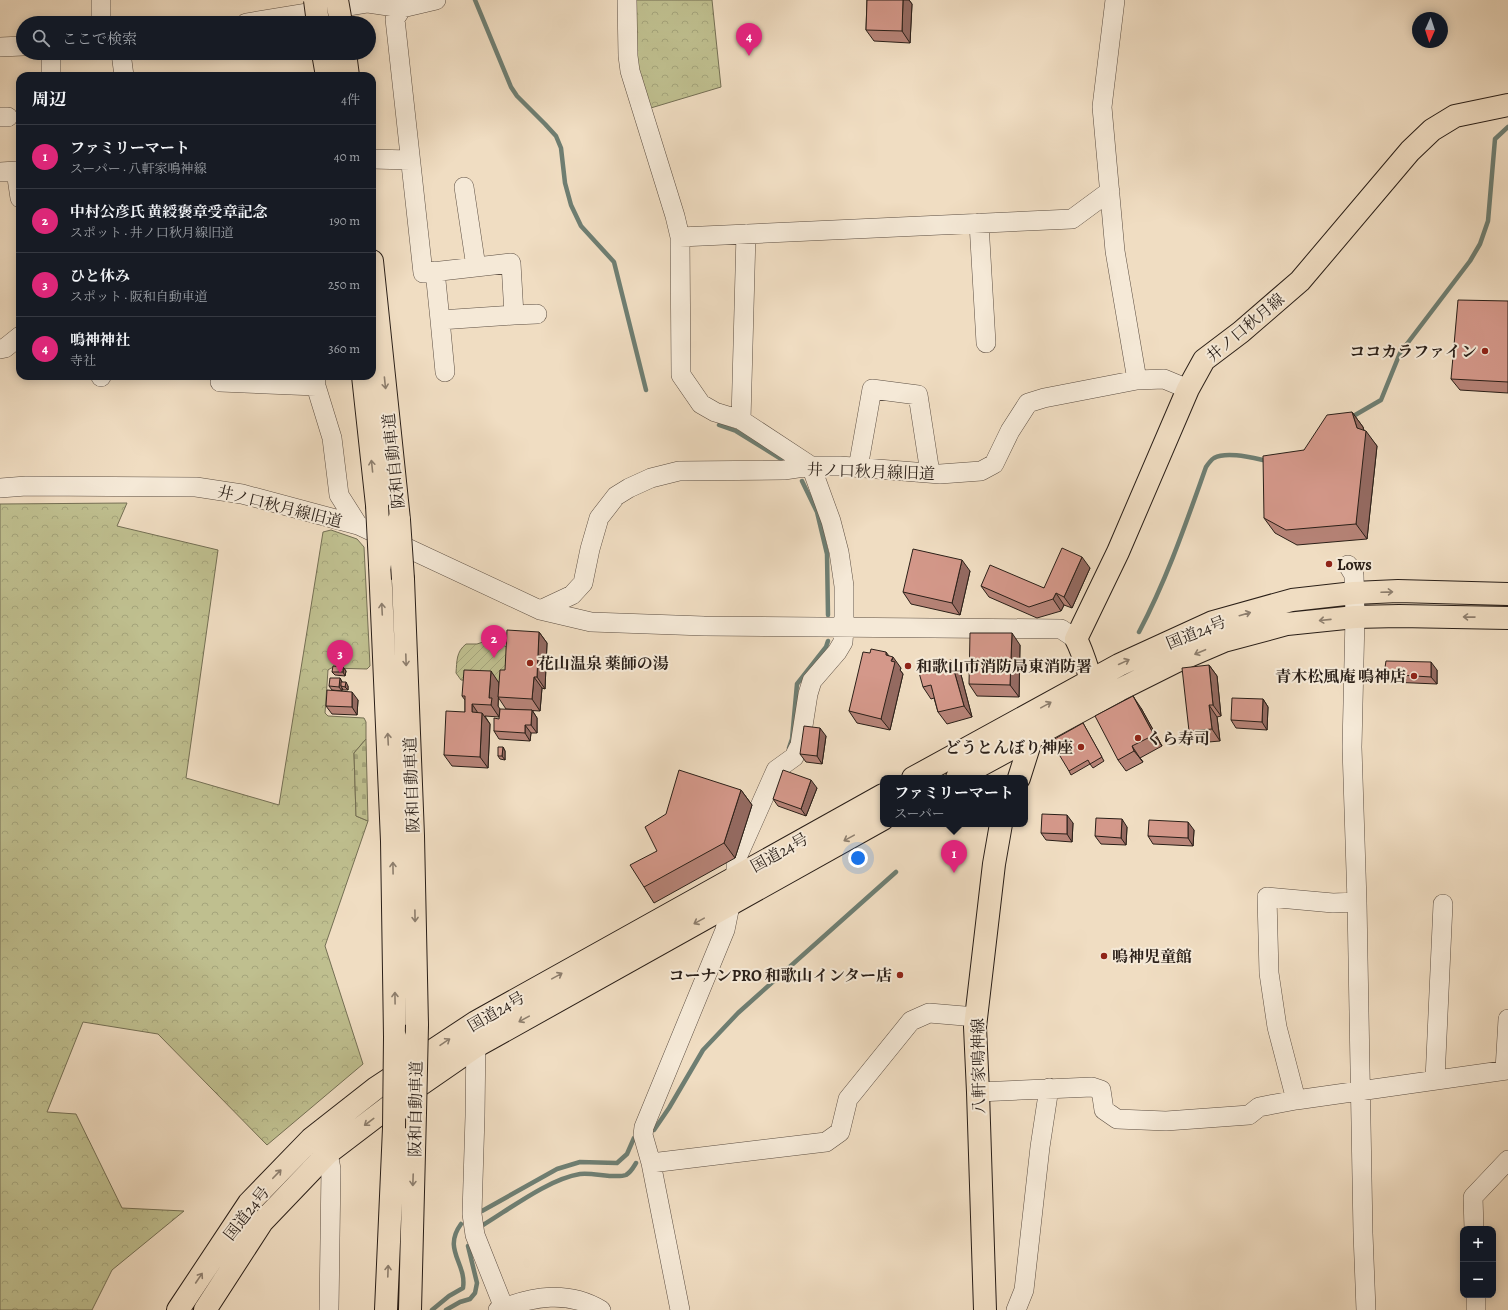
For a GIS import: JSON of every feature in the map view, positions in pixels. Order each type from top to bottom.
[{"type":"main road","points":[[315,0],[317,16]]},
{"type":"main road","points":[[337,0],[340,16]]},
{"type":"main road","points":[[324,60],[326,72]]},
{"type":"main road","points":[[346,60],[347,72]]},
{"type":"main road","name":"井ノ口秋月線","points":[[1076,639],[1118,552],[1188,389],[1204,360],[1241,332],[1300,281],[1410,151],[1432,130],[1455,116],[1508,104]]},
{"type":"main road","name":"阪和自動車道","points":[[376,298],[400,520],[413,836],[417,1025],[410,1306]]},
{"type":"main road","name":"阪和自動車道","points":[[363,380],[376,505],[380,565],[392,841],[395,1038],[394,1128],[386,1310]]},
{"type":"main road","name":"国道24号","points":[[961,775],[1090,680],[1119,664],[1213,622],[1292,600],[1354,593],[1398,592],[1508,594]]},
{"type":"main road","name":"国道24号","points":[[921,775],[1028,727],[1099,701],[1176,662],[1224,641],[1287,624],[1355,617],[1400,616],[1508,618]]},
{"type":"main road","points":[[1076,639],[1083,652],[1090,680],[1099,701]]},
{"type":"main road","points":[[1020,775],[1028,727]]},
{"type":"main road","name":"国道24号","points":[[178,1310],[249,1203],[311,1139],[376,1088],[476,1022],[880,797]]},
{"type":"main road","name":"国道24号","points":[[205,1310],[262,1222],[328,1153],[391,1105],[475,1047],[880,821]]},
{"type":"main road","name":"八軒家鳴神線","points":[[984,1310],[975,1028],[1000,827]]},
{"type":"street","points":[[101,0],[102,16]]},
{"type":"street","points":[[289,16],[368,3],[402,8],[436,0]]},
{"type":"street","points":[[627,0],[628,56],[630,71],[675,216],[680,237],[681,375],[701,404],[715,412],[741,420],[811,466],[831,521],[839,552],[844,586],[843,642],[837,652],[812,682],[808,694],[800,745],[794,757],[776,770],[736,860],[736,876],[725,930],[644,1127],[643,1136],[651,1164],[680,1310]]},
{"type":"street","points":[[1116,0],[1102,107],[1115,252],[1137,380]]},
{"type":"street","points":[[402,8],[395,19],[423,273],[511,263],[514,315]]},
{"type":"street","points":[[0,47],[16,46]]},
{"type":"street","points":[[51,60],[51,72]]},
{"type":"street","points":[[122,60],[123,72]]},
{"type":"street","points":[[376,159],[410,160]]},
{"type":"street","points":[[0,172],[16,171]]},
{"type":"street","points":[[464,187],[476,267]]},
{"type":"street","points":[[680,237],[1072,219],[1110,191]]},
{"type":"street","points":[[979,223],[986,343]]},
{"type":"street","points":[[741,420],[746,234]]},
{"type":"street","points":[[435,271],[445,372]]},
{"type":"street","points":[[440,320],[537,314]]},
{"type":"street","points":[[0,349],[5,348],[16,339]]},
{"type":"street","name":"井ノ口秋月線旧道","points":[[540,610],[572,596],[583,583],[590,549],[599,518],[616,496],[651,478],[679,471],[784,470],[811,466],[940,474],[982,471],[994,464],[1010,431],[1028,403],[1044,398],[1137,380],[1164,379],[1188,389]]},
{"type":"street","points":[[220,382],[315,381],[332,438],[339,495],[358,525]]},
{"type":"street","points":[[858,468],[872,390],[918,395],[930,473]]},
{"type":"street","name":"井ノ口秋月線旧道","points":[[0,488],[26,486],[196,487],[242,494],[358,525],[540,610],[591,622],[844,628],[1061,630],[1076,639]]},
{"type":"street","points":[[1348,565],[1354,575],[1355,617],[1352,747],[1362,1090],[1363,1233],[1366,1310]]},
{"type":"street","points":[[1296,1100],[1277,1027],[1269,973],[1267,897],[1333,903],[1357,902]]},
{"type":"street","points":[[1435,1080],[1443,904]]},
{"type":"street","points":[[651,1164],[826,1142],[840,1132],[848,1099],[911,1021],[929,1012],[976,1017]]},
{"type":"street","points":[[978,1092],[1092,1087],[1101,1090],[1104,1110],[1117,1119],[1166,1121],[1249,1115],[1259,1107],[1296,1100],[1507,1070],[1508,1019]]},
{"type":"street","points":[[476,1022],[472,1214],[475,1235],[501,1309],[539,1298],[569,1297],[601,1310]]},
{"type":"street","points":[[1016,1310],[1024,1290],[1040,1147],[1049,1088]]},
{"type":"street","points":[[311,1139],[328,1153],[331,1169],[329,1310]]},
{"type":"street","points":[[1474,1226],[1473,1197],[1508,1160]]},
{"type":"street","points":[[1476,1298],[1476,1310]]},
{"type":"green space","points":[[629,0],[712,0],[721,87],[644,110]]},
{"type":"green space","points":[[127,503],[117,526],[218,550],[186,778],[279,805],[323,532],[331,530],[357,539],[364,547],[370,666],[367,669],[331,668],[328,670],[325,713],[328,716],[364,718],[366,722],[366,739],[354,753],[356,816],[368,821],[325,946],[363,1064],[267,1145],[158,1034],[83,1022],[47,1112],[76,1114],[122,1208],[184,1211],[112,1270],[92,1310],[0,1310],[0,504]]},
{"type":"green space","points":[[486,641],[503,645],[510,649],[505,682],[461,680],[456,673],[460,650],[466,644],[477,644]]},
{"type":"green space","points":[[366,739],[368,821],[356,816],[354,753]]},
{"type":"building","points":[[867,0],[903,0],[902,31],[866,30]]},
{"type":"building","name":"ココカラファイン","points":[[1458,300],[1508,301],[1508,382],[1451,379]]},
{"type":"building","points":[[1352,412],[1357,428],[1366,431],[1356,524],[1286,530],[1264,518],[1263,456],[1304,450],[1327,415]]},
{"type":"building","points":[[1062,548],[1082,557],[1064,597],[1056,593],[1053,599],[1029,607],[981,586],[990,565],[1044,588]]},
{"type":"building","points":[[913,549],[962,560],[952,603],[903,592]]},
{"type":"building","points":[[507,630],[539,632],[537,677],[534,677],[532,699],[498,697],[500,670],[505,670]]},
{"type":"building","points":[[970,633],[1012,633],[1010,685],[969,684]]},
{"type":"building","points":[[871,649],[886,652],[886,655],[893,657],[891,661],[895,662],[881,719],[849,711],[863,652],[870,653]]},
{"type":"building","points":[[951,660],[964,706],[938,712],[931,685],[923,687],[918,669]]},
{"type":"building","points":[[1386,661],[1431,662],[1431,677],[1384,674]]},
{"type":"building","points":[[1209,665],[1213,705],[1209,705],[1212,729],[1189,731],[1182,668]]},
{"type":"building","points":[[333,666],[343,667],[343,672],[332,672]]},
{"type":"building","points":[[464,670],[491,671],[489,698],[492,698],[491,705],[472,704],[472,712],[482,713],[480,757],[444,755],[446,711],[465,712],[465,696],[462,696]]},
{"type":"building","points":[[330,678],[340,678],[339,687],[329,686]]},
{"type":"building","points":[[341,682],[346,682],[345,687],[341,686]]},
{"type":"building","points":[[327,690],[352,692],[352,707],[326,706]]},
{"type":"building","points":[[1133,696],[1154,735],[1132,746],[1134,751],[1118,760],[1095,716]]},
{"type":"building","points":[[1232,698],[1263,699],[1262,722],[1231,720]]},
{"type":"building","points":[[500,709],[532,710],[531,725],[525,725],[525,733],[494,731],[494,718],[499,719]]},
{"type":"building","points":[[1083,723],[1102,757],[1090,764],[1088,760],[1069,771],[1051,741]]},
{"type":"building","points":[[804,726],[820,728],[817,756],[800,754]]},
{"type":"building","points":[[498,747],[503,747],[502,756],[498,756]]},
{"type":"building","points":[[679,770],[741,790],[724,843],[644,887],[630,865],[657,851],[645,827],[666,814]]},
{"type":"building","points":[[783,770],[811,780],[801,809],[773,799]]},
{"type":"building","points":[[1042,814],[1067,815],[1067,834],[1041,833]]},
{"type":"building","points":[[1096,818],[1122,819],[1121,838],[1095,836]]},
{"type":"building","points":[[1149,820],[1188,822],[1188,838],[1148,836]]},
{"type":"waterway","points":[[475,0],[511,87],[517,96],[556,136],[561,148],[565,183],[571,205],[581,226],[614,262],[646,390]]},
{"type":"waterway","points":[[1350,418],[1381,400],[1400,353],[1470,261],[1480,244],[1488,221],[1495,139],[1508,127]]},
{"type":"waterway","points":[[719,425],[736,431],[786,462]]},
{"type":"waterway","points":[[1139,632],[1167,571],[1206,467],[1214,458],[1226,455],[1268,461]]},
{"type":"waterway","points":[[802,481],[817,512],[827,554],[828,615]]},
{"type":"waterway","points":[[789,748],[792,739],[797,684],[826,647],[828,641]]},
{"type":"waterway","points":[[654,1130],[669,1108],[703,1050],[738,1013],[896,872]]},
{"type":"waterway","points":[[482,1211],[557,1169],[580,1162],[617,1163],[627,1154],[634,1138]]},
{"type":"waterway","points":[[483,1225],[530,1195],[568,1177],[580,1174],[616,1176],[626,1175],[631,1171],[636,1163]]},
{"type":"waterway","points":[[432,1310],[449,1296],[463,1288],[462,1271],[454,1249],[456,1233],[461,1224]]},
{"type":"waterway","points":[[446,1310],[460,1302],[470,1299],[475,1293],[477,1283],[468,1246]]},
{"type":"place","name":"鳴神神社","points":[[749,56]]},
{"type":"place","name":"ココカラファイン","points":[[1485,351]]},
{"type":"place","name":"Lows","points":[[1329,564]]},
{"type":"place","name":"中村公彦氏 黄綬褒章受章記念","points":[[494,658]]},
{"type":"place","name":"花山温泉 薬師の湯","points":[[530,663]]},
{"type":"place","name":"和歌山市消防局東消防署","points":[[908,666]]},
{"type":"place","name":"ひと休み","points":[[340,673]]},
{"type":"place","name":"青木松風庵 鳴神店","points":[[1414,676]]},
{"type":"place","name":"くら寿司","points":[[1138,738]]},
{"type":"place","name":"どうとんぼり神座","points":[[1081,747]]},
{"type":"place","name":"ファミリーマート","points":[[954,873]]},
{"type":"place","name":"嗚神児童館","points":[[1104,956]]},
{"type":"place","name":"コーナンPRO 和歌山インター店","points":[[900,975]]}]
